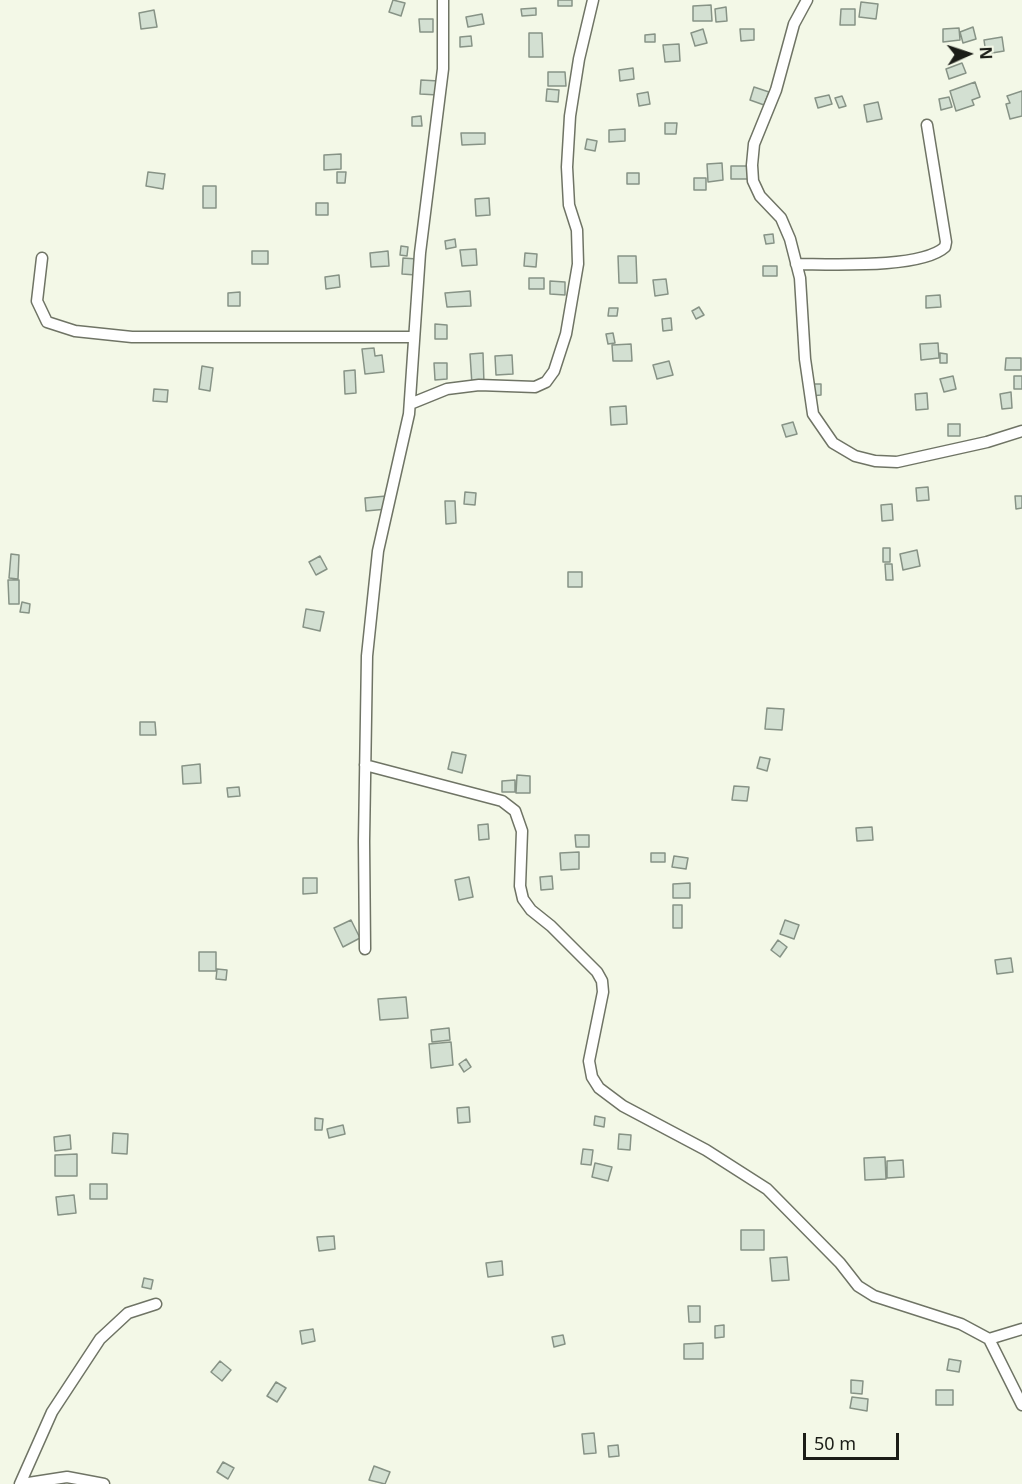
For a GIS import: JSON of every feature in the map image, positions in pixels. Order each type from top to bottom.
[{"type":"street","points":[[365,949],[367,656],[378,551],[409,414],[420,253],[443,69],[443,0]]},
{"type":"street","points":[[410,404],[447,389],[479,385],[535,387],[546,382],[554,371],[566,334],[578,264],[577,230],[569,205],[567,167],[570,116],[579,59],[593,0]]},
{"type":"street","points":[[807,0],[794,24],[776,90],[754,144],[752,165],[753,181],[760,196],[781,218],[790,239],[800,278],[805,359],[813,414],[833,443],[855,456],[875,461],[897,462],[987,442],[1022,431]]},
{"type":"street","points":[[796,264],[876,265],[935,254],[945,247],[927,125]]},
{"type":"street","points":[[42,258],[37,301],[46,322],[75,331],[132,337],[414,337]]},
{"type":"street","points":[[365,765],[502,801],[515,811],[522,831],[520,886],[523,899],[531,910],[588,961],[602,981],[603,992],[589,1061],[592,1077],[600,1088],[623,1106],[706,1150],[767,1189],[840,1263],[858,1286],[874,1296],[961,1324],[989,1339],[1022,1405]]},
{"type":"street","points":[[21,1484],[52,1412],[100,1339],[128,1313],[156,1304]]},
{"type":"street","points":[[989,1339],[1022,1329]]},
{"type":"street","points":[[21,1484],[67,1477],[104,1484]]},
{"type":"building","points":[[393,0],[405,3],[401,16],[389,12]]},
{"type":"building","points":[[558,0],[572,0],[572,6],[558,6]]},
{"type":"building","points":[[861,2],[878,4],[876,19],[859,17]]},
{"type":"building","points":[[711,5],[712,21],[693,21],[693,6]]},
{"type":"building","points":[[726,7],[727,21],[716,22],[715,9]]},
{"type":"building","points":[[536,8],[536,15],[522,16],[521,9]]},
{"type":"building","points":[[841,9],[855,9],[855,25],[840,25]]},
{"type":"building","points":[[154,10],[157,27],[141,29],[139,13]]},
{"type":"building","points":[[482,14],[484,24],[468,27],[466,17]]},
{"type":"building","points":[[419,19],[433,19],[433,32],[420,32]]},
{"type":"building","points":[[973,27],[976,39],[963,43],[960,32]]},
{"type":"building","points":[[959,28],[960,40],[943,42],[943,29]]},
{"type":"building","points":[[703,29],[707,43],[695,46],[691,33]]},
{"type":"building","points":[[740,29],[754,29],[754,40],[741,41]]},
{"type":"building","points":[[529,33],[542,33],[543,57],[529,57]]},
{"type":"building","points":[[655,34],[655,42],[645,42],[645,35]]},
{"type":"building","points":[[471,36],[472,46],[460,47],[460,37]]},
{"type":"building","points":[[1002,37],[1004,51],[986,54],[984,40]]},
{"type":"building","points":[[679,44],[680,61],[665,62],[663,45]]},
{"type":"building","points":[[962,63],[966,73],[949,79],[946,69]]},
{"type":"building","points":[[633,68],[634,79],[620,81],[619,70]]},
{"type":"building","points":[[548,72],[565,72],[566,86],[548,86]]},
{"type":"building","points":[[421,80],[439,81],[438,95],[420,94]]},
{"type":"building","points":[[975,82],[980,97],[972,100],[974,105],[956,111],[950,91]]},
{"type":"building","points":[[754,87],[769,92],[764,105],[750,100]]},
{"type":"building","points":[[547,89],[559,90],[558,102],[546,101]]},
{"type":"building","points":[[1022,91],[1022,116],[1010,119],[1006,104],[1010,103],[1007,96]]},
{"type":"building","points":[[648,92],[650,104],[639,106],[637,94]]},
{"type":"building","points":[[829,95],[832,104],[818,108],[815,98]]},
{"type":"building","points":[[842,96],[846,106],[839,108],[835,98]]},
{"type":"building","points":[[949,97],[952,107],[941,110],[939,99]]},
{"type":"building","points":[[878,102],[882,119],[867,122],[864,105]]},
{"type":"building","points":[[421,116],[422,126],[412,126],[412,117]]},
{"type":"building","points":[[665,123],[677,123],[676,134],[665,134]]},
{"type":"building","points":[[625,129],[625,141],[609,142],[609,130]]},
{"type":"building","points":[[461,133],[485,133],[485,144],[462,145]]},
{"type":"building","points":[[587,139],[597,141],[595,151],[585,149]]},
{"type":"building","points":[[341,154],[341,169],[324,170],[324,155]]},
{"type":"building","points":[[722,163],[723,180],[708,182],[707,164]]},
{"type":"building","points":[[731,166],[748,166],[748,179],[731,179]]},
{"type":"building","points":[[148,172],[165,174],[163,189],[146,186]]},
{"type":"building","points":[[337,172],[346,172],[345,183],[337,183]]},
{"type":"building","points":[[627,173],[639,173],[639,184],[627,184]]},
{"type":"building","points":[[694,178],[706,178],[706,190],[694,190]]},
{"type":"building","points":[[203,186],[216,186],[216,208],[203,208]]},
{"type":"building","points":[[489,198],[490,215],[476,216],[475,199]]},
{"type":"building","points":[[316,203],[328,203],[328,215],[316,215]]},
{"type":"building","points":[[773,234],[774,243],[766,244],[764,235]]},
{"type":"building","points":[[455,239],[456,247],[446,249],[445,241]]},
{"type":"building","points":[[401,246],[408,247],[407,256],[400,255]]},
{"type":"building","points":[[476,249],[477,265],[462,266],[460,250]]},
{"type":"building","points":[[252,251],[268,251],[268,264],[252,264]]},
{"type":"building","points":[[388,251],[389,266],[371,267],[370,253]]},
{"type":"building","points":[[525,253],[537,254],[536,267],[524,266]]},
{"type":"building","points":[[618,256],[636,256],[637,283],[619,283]]},
{"type":"building","points":[[403,258],[417,259],[416,275],[402,274]]},
{"type":"building","points":[[763,266],[777,266],[777,276],[763,276]]},
{"type":"building","points":[[339,275],[340,287],[326,289],[325,277]]},
{"type":"building","points":[[529,278],[544,278],[544,289],[529,289]]},
{"type":"building","points":[[666,279],[668,294],[655,296],[653,280]]},
{"type":"building","points":[[550,281],[565,282],[565,295],[550,294]]},
{"type":"building","points":[[470,291],[471,306],[447,307],[445,293]]},
{"type":"building","points":[[240,292],[240,306],[228,306],[228,293]]},
{"type":"building","points":[[940,295],[941,307],[926,308],[926,296]]},
{"type":"building","points":[[699,307],[704,315],[696,319],[692,311]]},
{"type":"building","points":[[609,308],[618,308],[617,316],[608,316]]},
{"type":"building","points":[[671,318],[672,330],[663,331],[662,319]]},
{"type":"building","points":[[435,324],[447,325],[447,339],[435,339]]},
{"type":"building","points":[[613,333],[615,343],[608,344],[606,334]]},
{"type":"building","points":[[938,343],[939,358],[921,360],[920,344]]},
{"type":"building","points":[[631,344],[632,361],[613,361],[612,345]]},
{"type":"building","points":[[374,348],[375,356],[382,355],[384,372],[365,374],[362,349]]},
{"type":"building","points":[[483,353],[484,384],[472,385],[470,354]]},
{"type":"building","points":[[940,353],[947,354],[947,363],[940,363]]},
{"type":"building","points":[[512,355],[513,374],[496,375],[495,356]]},
{"type":"building","points":[[1006,358],[1021,358],[1021,370],[1005,370]]},
{"type":"building","points":[[669,361],[673,375],[657,379],[653,365]]},
{"type":"building","points":[[434,363],[447,363],[447,379],[435,380]]},
{"type":"building","points":[[202,366],[213,368],[210,391],[199,389]]},
{"type":"building","points":[[355,370],[356,393],[345,394],[344,371]]},
{"type":"building","points":[[953,376],[956,389],[944,392],[940,379]]},
{"type":"building","points":[[1014,376],[1022,376],[1022,389],[1014,389]]},
{"type":"building","points":[[810,384],[821,384],[821,395],[811,396]]},
{"type":"building","points":[[154,389],[168,390],[167,402],[153,401]]},
{"type":"building","points":[[1011,392],[1012,408],[1002,409],[1000,394]]},
{"type":"building","points":[[927,393],[928,409],[916,410],[915,394]]},
{"type":"building","points":[[626,406],[627,424],[611,425],[610,407]]},
{"type":"building","points":[[793,422],[797,434],[786,437],[782,425]]},
{"type":"building","points":[[948,424],[960,424],[960,436],[948,436]]},
{"type":"building","points":[[928,487],[929,500],[917,501],[916,488]]},
{"type":"building","points":[[465,492],[476,493],[475,505],[464,504]]},
{"type":"building","points":[[386,496],[387,509],[366,511],[365,498]]},
{"type":"building","points":[[1015,496],[1022,496],[1022,508],[1016,509]]},
{"type":"building","points":[[445,501],[455,501],[456,523],[446,524]]},
{"type":"building","points":[[892,504],[893,520],[882,521],[881,505]]},
{"type":"building","points":[[883,548],[890,548],[890,562],[883,562]]},
{"type":"building","points":[[917,550],[920,566],[903,570],[900,554]]},
{"type":"building","points":[[11,554],[19,555],[18,579],[9,578]]},
{"type":"building","points":[[320,556],[327,569],[316,575],[309,562]]},
{"type":"building","points":[[885,564],[892,564],[893,580],[886,580]]},
{"type":"building","points":[[568,572],[582,572],[582,587],[568,587]]},
{"type":"building","points":[[8,580],[19,580],[19,604],[9,604]]},
{"type":"building","points":[[22,602],[30,604],[29,613],[20,612]]},
{"type":"building","points":[[306,609],[324,612],[320,631],[303,627]]},
{"type":"building","points":[[767,708],[784,709],[782,730],[765,729]]},
{"type":"building","points":[[140,722],[155,722],[156,735],[140,735]]},
{"type":"building","points":[[452,752],[466,755],[462,773],[448,769]]},
{"type":"building","points":[[760,757],[770,759],[767,771],[757,768]]},
{"type":"building","points":[[200,764],[201,783],[183,784],[182,766]]},
{"type":"building","points":[[517,775],[530,776],[530,793],[516,793]]},
{"type":"building","points":[[515,780],[515,792],[502,792],[502,781]]},
{"type":"building","points":[[734,786],[749,787],[747,801],[732,800]]},
{"type":"building","points":[[239,787],[240,796],[228,797],[227,788]]},
{"type":"building","points":[[488,824],[489,839],[479,840],[478,825]]},
{"type":"building","points":[[872,827],[873,840],[857,841],[856,828]]},
{"type":"building","points":[[575,835],[589,835],[589,847],[576,847]]},
{"type":"building","points":[[579,852],[579,869],[561,870],[560,853]]},
{"type":"building","points":[[651,853],[665,853],[665,862],[651,862]]},
{"type":"building","points":[[674,856],[688,858],[686,869],[672,867]]},
{"type":"building","points":[[552,876],[553,889],[541,890],[540,877]]},
{"type":"building","points":[[469,877],[473,897],[459,900],[455,880]]},
{"type":"building","points":[[303,878],[317,878],[317,893],[303,894]]},
{"type":"building","points":[[690,883],[690,898],[673,898],[673,884]]},
{"type":"building","points":[[673,905],[682,905],[682,928],[673,928]]},
{"type":"building","points":[[351,920],[360,938],[343,947],[334,928]]},
{"type":"building","points":[[785,920],[799,925],[794,939],[780,934]]},
{"type":"building","points":[[778,940],[787,947],[780,957],[771,950]]},
{"type":"building","points":[[199,952],[216,952],[216,971],[199,971]]},
{"type":"building","points":[[1011,958],[1013,972],[997,974],[995,960]]},
{"type":"building","points":[[217,969],[227,970],[226,980],[216,979]]},
{"type":"building","points":[[406,997],[408,1018],[380,1020],[378,999]]},
{"type":"building","points":[[449,1028],[450,1040],[432,1042],[431,1030]]},
{"type":"building","points":[[451,1042],[453,1065],[431,1068],[429,1044]]},
{"type":"building","points":[[466,1059],[471,1067],[464,1072],[459,1064]]},
{"type":"building","points":[[469,1107],[470,1122],[458,1123],[457,1108]]},
{"type":"building","points":[[595,1116],[605,1118],[604,1127],[594,1125]]},
{"type":"building","points":[[315,1118],[323,1119],[322,1130],[315,1130]]},
{"type":"building","points":[[343,1125],[345,1134],[329,1138],[327,1129]]},
{"type":"building","points":[[113,1133],[128,1134],[127,1154],[112,1153]]},
{"type":"building","points":[[619,1134],[631,1135],[630,1150],[618,1149]]},
{"type":"building","points":[[70,1135],[71,1149],[55,1151],[54,1137]]},
{"type":"building","points":[[583,1149],[593,1150],[591,1165],[581,1164]]},
{"type":"building","points":[[77,1154],[77,1176],[55,1176],[55,1155]]},
{"type":"building","points":[[885,1157],[886,1179],[865,1180],[864,1158]]},
{"type":"building","points":[[903,1160],[904,1177],[887,1178],[887,1161]]},
{"type":"building","points":[[595,1163],[612,1167],[608,1181],[592,1177]]},
{"type":"building","points":[[90,1184],[107,1184],[107,1199],[90,1199]]},
{"type":"building","points":[[74,1195],[76,1213],[58,1215],[56,1197]]},
{"type":"building","points":[[741,1230],[764,1230],[764,1250],[741,1250]]},
{"type":"building","points":[[334,1236],[335,1249],[319,1251],[317,1237]]},
{"type":"building","points":[[787,1257],[789,1280],[772,1281],[770,1258]]},
{"type":"building","points":[[502,1261],[503,1275],[488,1277],[486,1263]]},
{"type":"building","points":[[144,1278],[153,1280],[151,1289],[142,1287]]},
{"type":"building","points":[[688,1306],[700,1306],[700,1322],[689,1322]]},
{"type":"building","points":[[724,1325],[724,1337],[715,1338],[715,1326]]},
{"type":"building","points":[[313,1329],[315,1341],[302,1344],[300,1331]]},
{"type":"building","points":[[563,1335],[565,1344],[554,1347],[552,1337]]},
{"type":"building","points":[[703,1343],[703,1359],[684,1359],[684,1344]]},
{"type":"building","points":[[949,1359],[961,1361],[959,1372],[947,1370]]},
{"type":"building","points":[[220,1361],[231,1370],[222,1381],[211,1372]]},
{"type":"building","points":[[851,1380],[863,1381],[862,1394],[851,1393]]},
{"type":"building","points":[[276,1382],[286,1388],[277,1402],[267,1396]]},
{"type":"building","points":[[936,1390],[953,1390],[953,1405],[936,1405]]},
{"type":"building","points":[[852,1397],[868,1399],[867,1411],[850,1408]]},
{"type":"building","points":[[594,1433],[596,1453],[584,1454],[582,1434]]},
{"type":"building","points":[[618,1445],[619,1456],[609,1457],[608,1446]]},
{"type":"building","points":[[223,1462],[234,1468],[228,1479],[217,1472]]},
{"type":"building","points":[[374,1466],[390,1472],[385,1484],[369,1480]]}]
